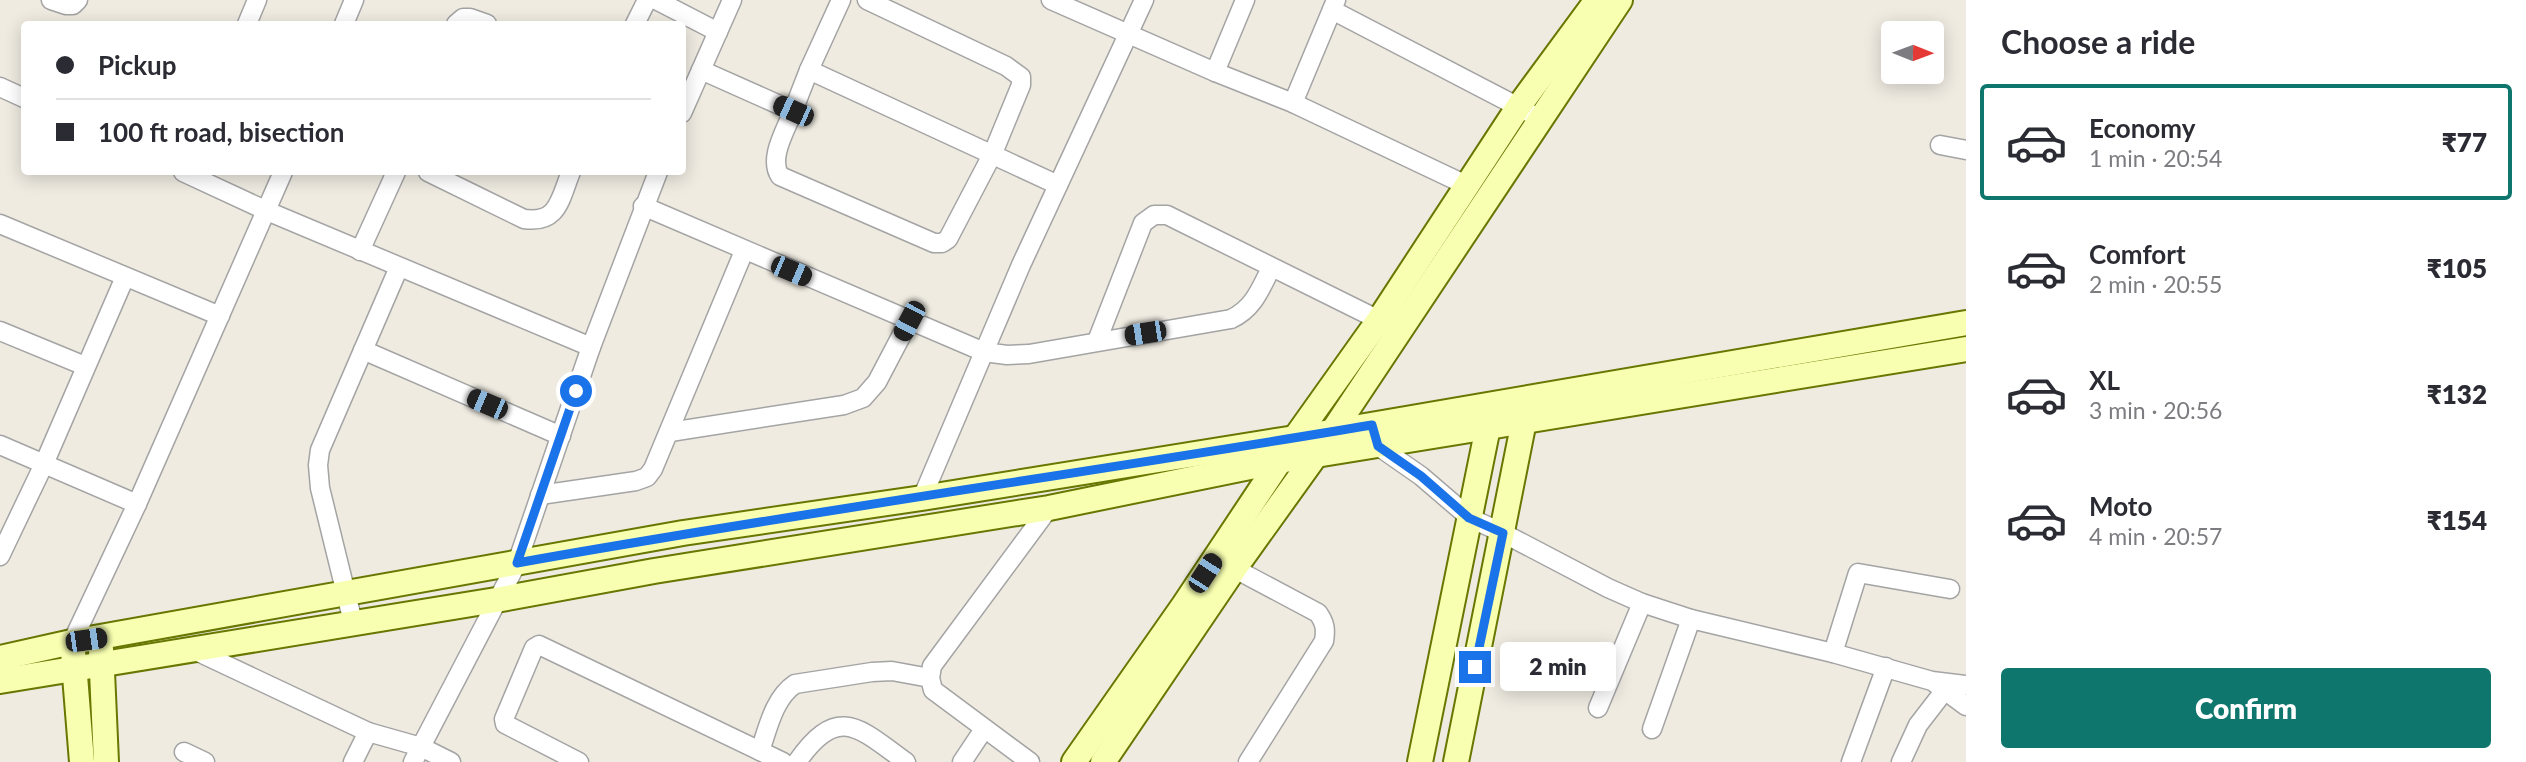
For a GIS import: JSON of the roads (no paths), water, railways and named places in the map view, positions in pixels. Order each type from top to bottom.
[{"type":"street","points":[[51,0],[74,5],[78,0]]},
{"type":"street","points":[[248,21],[257,0]]},
{"type":"street","points":[[345,21],[354,0]]},
{"type":"street","points":[[636,21],[647,0]]},
{"type":"street","points":[[656,0],[718,32]]},
{"type":"street","points":[[686,104],[732,0]]},
{"type":"street","points":[[841,0],[793,111],[775,159],[775,169],[780,177],[934,243],[942,243],[948,239],[993,153],[1021,85],[1021,77],[1017,71],[867,0]]},
{"type":"street","points":[[1051,0],[1293,103],[1466,185]]},
{"type":"street","points":[[922,498],[1021,265],[1144,0]]},
{"type":"street","points":[[1215,72],[1245,0]]},
{"type":"street","points":[[1074,762],[1225,563],[1316,456],[1333,431],[1466,185],[1519,106],[1597,0]]},
{"type":"street","points":[[1110,760],[1225,563],[1279,461],[1295,438],[1390,325],[1540,120],[1620,0]]},
{"type":"street","points":[[1293,103],[1334,5],[1540,120]]},
{"type":"street","points":[[460,21],[463,18],[478,21]]},
{"type":"street","points":[[810,69],[1058,184]]},
{"type":"street","points":[[701,70],[793,111]]},
{"type":"street","points":[[0,87],[21,97]]},
{"type":"street","points":[[1940,145],[1966,150]]},
{"type":"street","points":[[189,175],[360,251],[592,347]]},
{"type":"street","points":[[82,762],[72,642],[137,504],[283,175]]},
{"type":"street","points":[[360,251],[395,175]]},
{"type":"street","points":[[434,175],[524,219],[539,221],[551,215],[570,175]]},
{"type":"street","points":[[417,755],[517,563],[592,347],[657,175]]},
{"type":"street","points":[[643,206],[984,352],[1007,355],[1029,354],[1231,319],[1244,313],[1255,301],[1271,268]]},
{"type":"street","points":[[1097,341],[1143,223],[1154,215],[1167,215],[1390,325]]},
{"type":"street","points":[[0,223],[220,316]]},
{"type":"street","points":[[540,495],[636,481],[647,477],[670,432],[744,251]]},
{"type":"street","points":[[353,622],[320,488],[318,465],[320,450],[399,267]]},
{"type":"street","points":[[0,556],[44,464],[125,277]]},
{"type":"street","points":[[670,432],[844,405],[863,398],[877,382],[909,321]]},
{"type":"street","points":[[0,681],[496,600],[654,571],[1049,508],[1279,461],[1316,456],[1375,435],[1966,323]]},
{"type":"street","points":[[0,331],[85,366]]},
{"type":"street","points":[[0,658],[72,642],[683,533],[922,498],[1333,431],[1375,435],[1488,427],[1966,349]]},
{"type":"street","points":[[363,350],[561,436]]},
{"type":"street","points":[[1456,762],[1524,421]]},
{"type":"street","points":[[1420,762],[1488,427]]},
{"type":"street","points":[[1375,435],[1469,518],[1643,603],[1691,619],[1886,667],[1939,685],[1966,685]]},
{"type":"street","points":[[0,445],[137,504]]},
{"type":"street","points":[[1030,762],[933,690],[930,678],[932,666],[1049,508]]},
{"type":"street","points":[[1225,563],[1318,613],[1325,622],[1325,641],[1248,762]]},
{"type":"street","points":[[1833,653],[1858,573],[1950,589]]},
{"type":"street","points":[[1598,708],[1643,603]]},
{"type":"street","points":[[1652,729],[1691,619]]},
{"type":"street","points":[[100,638],[106,762]]},
{"type":"street","points":[[579,762],[505,724],[504,719],[534,648],[539,645],[783,762]]},
{"type":"street","points":[[190,648],[417,755],[451,762]]},
{"type":"street","points":[[1851,762],[1886,667]]},
{"type":"street","points":[[760,751],[778,702],[785,691],[795,684],[892,671],[930,678]]},
{"type":"street","points":[[1939,685],[1966,706]]},
{"type":"street","points":[[1900,762],[1939,685]]},
{"type":"street","points":[[797,762],[827,730],[838,726],[851,726],[906,762]]},
{"type":"street","points":[[962,762],[984,729]]},
{"type":"street","points":[[353,762],[368,732]]},
{"type":"street","points":[[184,752],[205,762]]}]
